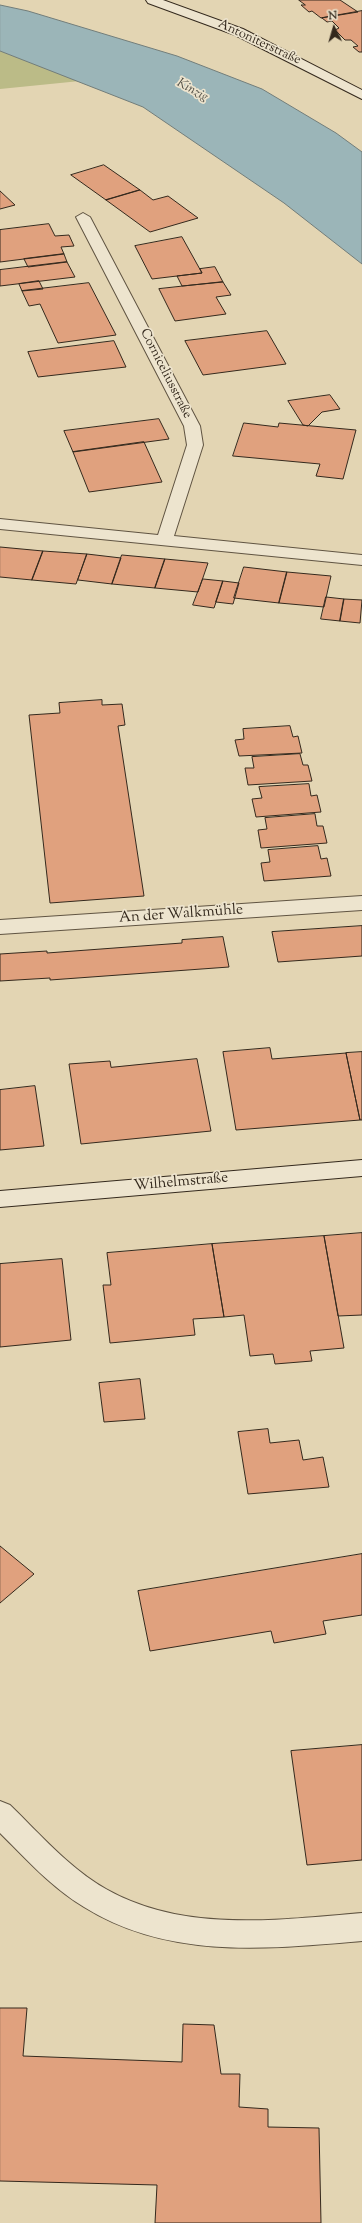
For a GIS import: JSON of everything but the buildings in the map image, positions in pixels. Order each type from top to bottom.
[{"type":"street","name":"Antoniterstraße","points":[[152,0],[239,32],[362,95]]},
{"type":"street","name":"Corniceliusstraße","points":[[83,217],[192,426],[194,445],[165,539]]},
{"type":"street","points":[[0,524],[165,539],[362,560]]},
{"type":"street","name":"An der Walkmühle","points":[[0,927],[362,903]]},
{"type":"street","name":"Wilhelmstraße","points":[[0,1199],[362,1168]]},
{"type":"street","points":[[0,1814],[58,1869],[95,1898],[135,1919],[179,1930],[252,1935],[362,1927]]},
{"type":"green space","points":[[0,51],[80,81],[0,89]]},
{"type":"water","name":"Kinzig","points":[[0,5],[28,11],[177,56],[262,89],[336,133],[362,152],[362,264],[284,203],[143,107],[0,51]]}]
